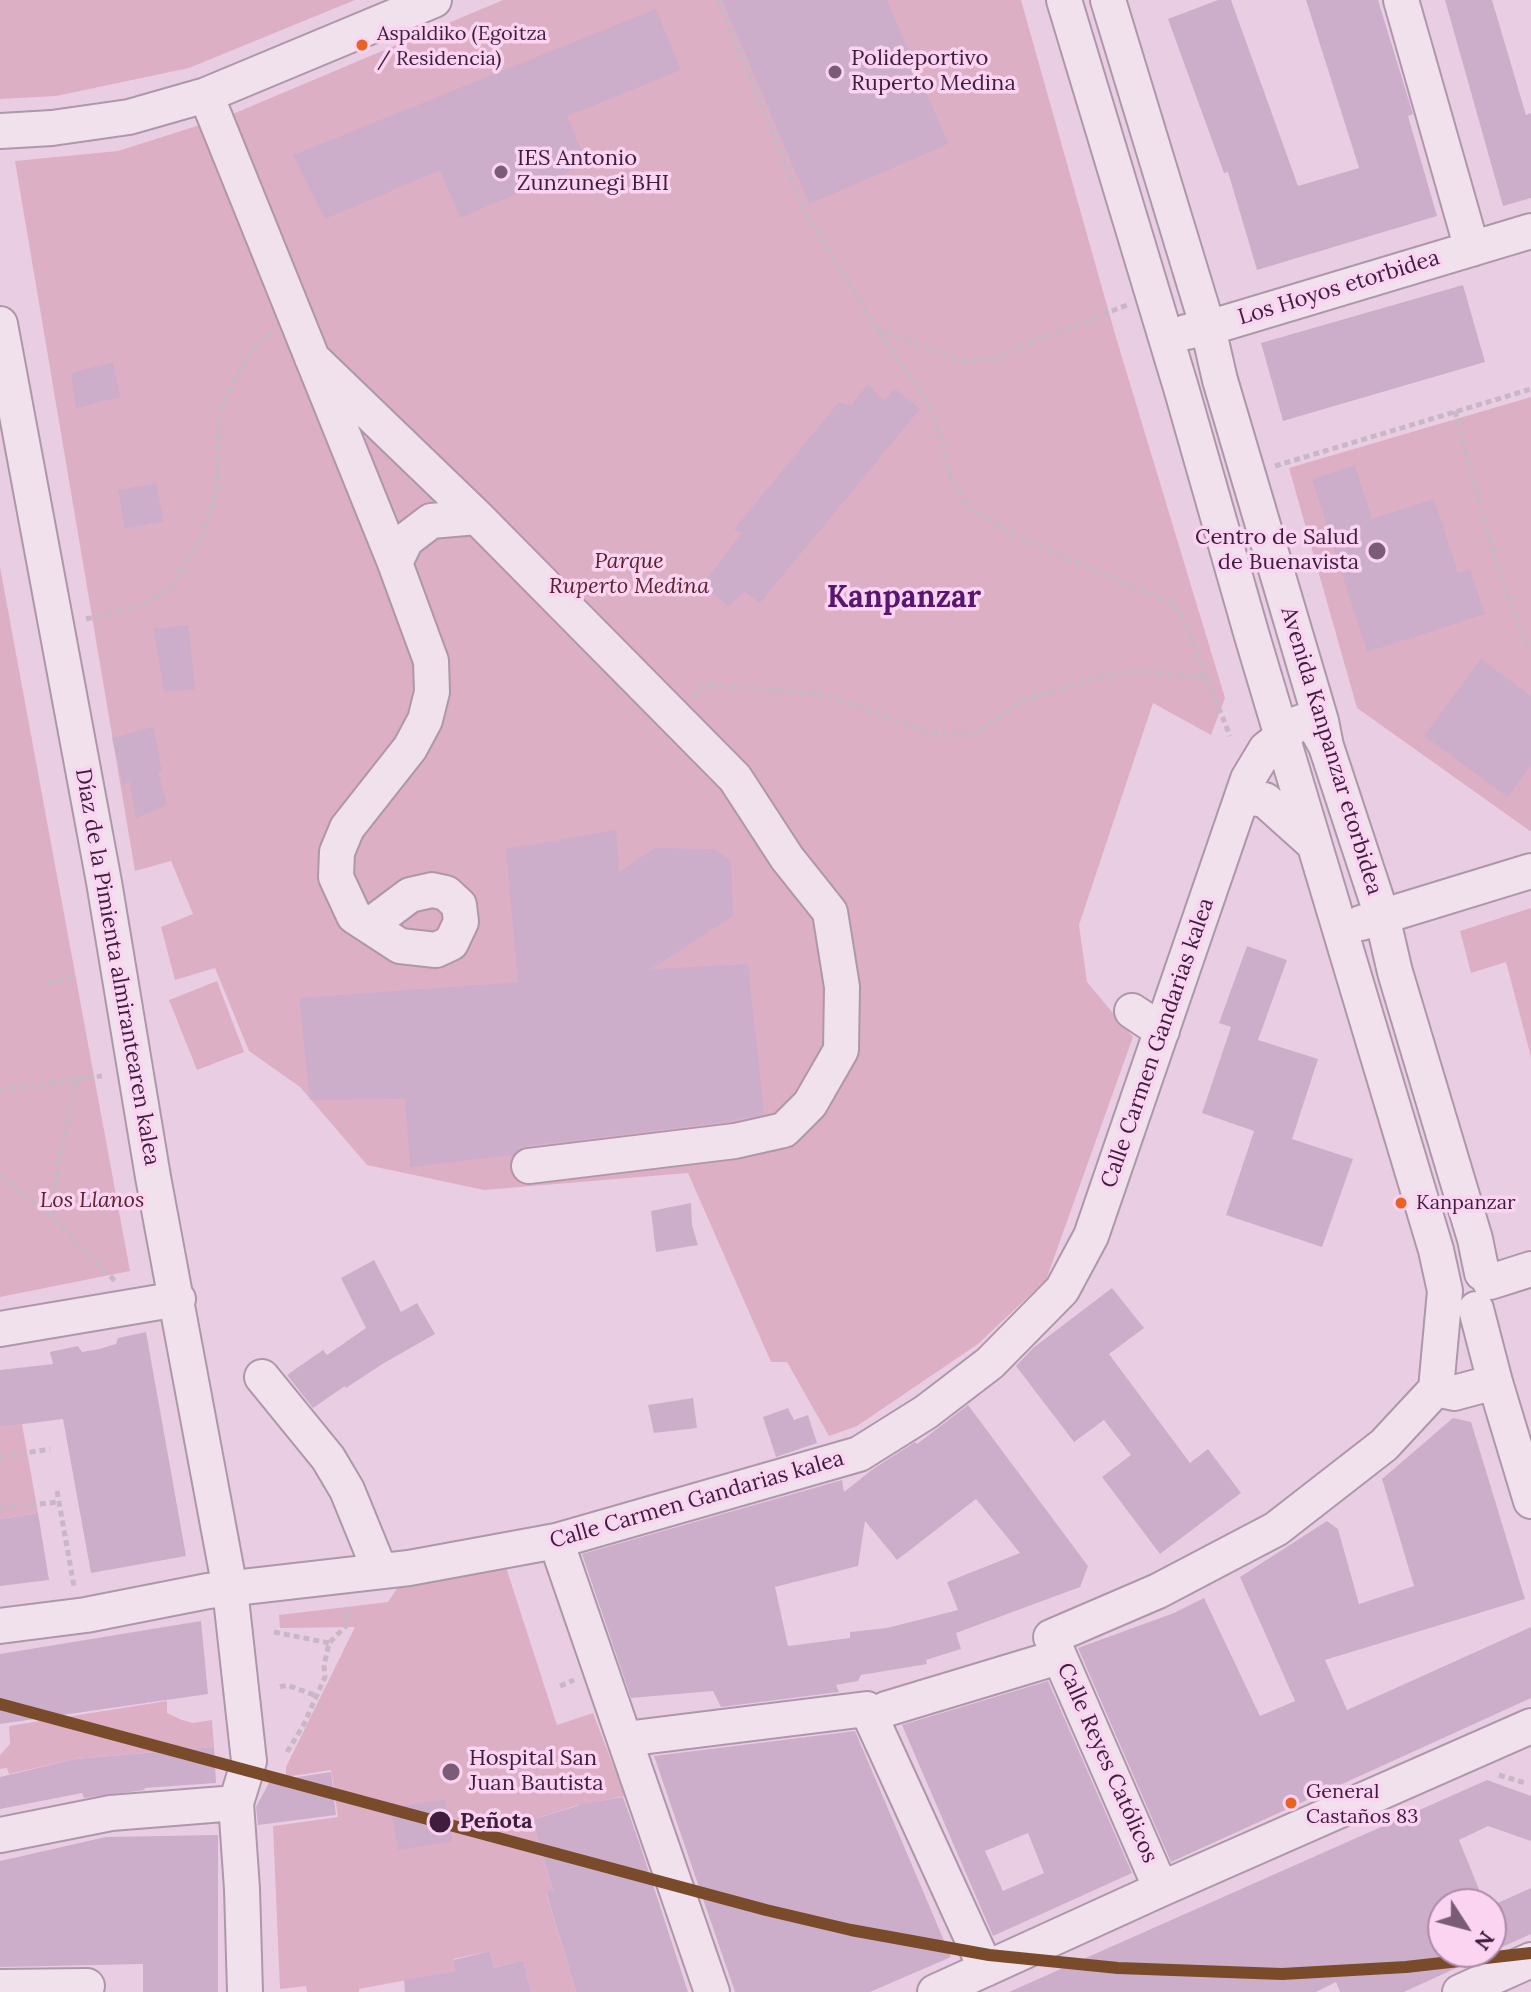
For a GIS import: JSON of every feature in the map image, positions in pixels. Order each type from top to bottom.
[{"type":"street","points":[[4,133],[129,117],[206,95],[434,0]]},
{"type":"street","name":"Avenida Kanpanzar etorbidea","points":[[1064,0],[1144,305],[1320,860],[1436,1250],[1445,1291],[1467,1289],[1475,1239],[1395,972],[1382,916],[1326,746],[1220,380],[1208,328],[1108,0]]},
{"type":"street","points":[[1401,0],[1472,249]]},
{"type":"street","points":[[206,95],[395,563],[431,661],[432,692],[425,720],[410,748],[347,828],[337,852],[336,877],[348,907],[354,916],[370,925]]},
{"type":"street","name":"Los Hoyos etorbidea","points":[[1144,305],[1170,325],[1187,333],[1531,231]]},
{"type":"street","name":"Díaz de la Pimienta almirantearen kalea","points":[[0,324],[104,882],[153,1177],[230,1589],[249,1761],[236,1803],[245,1992]]},
{"type":"street","points":[[312,358],[477,517],[735,778],[787,858],[830,912],[842,987],[841,1050],[810,1104],[784,1130],[735,1141],[529,1166]]},
{"type":"street","points":[[395,563],[406,540],[431,521],[477,517]]},
{"type":"street","points":[[1282,737],[1299,723],[1311,719],[1326,746]]},
{"type":"street","name":"Calle Carmen Gandarias kalea","points":[[0,1626],[86,1615],[230,1589],[466,1558],[556,1541],[859,1454],[926,1412],[990,1363],[1062,1290],[1091,1236],[1248,779],[1266,749],[1282,737]]},
{"type":"street","points":[[1243,797],[1265,800],[1320,860]]},
{"type":"street","points":[[1341,930],[1531,871]]},
{"type":"street","points":[[1132,1011],[1162,1031]]},
{"type":"street","points":[[1467,1289],[1531,1269]]},
{"type":"street","points":[[1467,1289],[1531,1501]]},
{"type":"street","points":[[886,1709],[1048,1649],[1276,1529],[1384,1445],[1436,1389],[1467,1289]]},
{"type":"street","points":[[0,1329],[178,1299]]},
{"type":"street","points":[[262,1377],[328,1458],[347,1490],[380,1571]]},
{"type":"street","points":[[1436,1389],[1454,1393],[1495,1382]]},
{"type":"street","points":[[556,1541],[712,1992]]},
{"type":"street","name":"Calle Reyes Católicos","points":[[1048,1649],[1161,1889]]},
{"type":"street","points":[[625,1739],[867,1709],[986,1969]]},
{"type":"street","points":[[935,1992],[1161,1889],[1525,1736]]},
{"type":"street","points":[[0,1835],[111,1813],[236,1803]]},
{"type":"street","points":[[1460,1992],[1531,1960]]},
{"type":"street","points":[[0,1987],[87,1986]]},
{"type":"path","points":[[718,0],[804,210],[876,328],[928,401],[950,478],[970,509],[1014,535],[1175,605],[1230,736]]},
{"type":"path","points":[[876,328],[966,362],[993,358],[1144,305]]},
{"type":"path","points":[[80,620],[139,606],[171,588],[201,537],[217,488],[220,408],[251,350],[273,332]]},
{"type":"path","points":[[1270,468],[1531,389]]},
{"type":"path","points":[[1455,411],[1498,570],[1523,637],[1531,650]]},
{"type":"path","points":[[692,700],[706,684],[825,695],[932,733],[975,734],[1020,702],[1100,677],[1139,671],[1205,677]]},
{"type":"path","points":[[47,983],[75,977]]},
{"type":"path","points":[[0,1090],[102,1076]]},
{"type":"path","points":[[52,1217],[59,1160],[77,1079]]},
{"type":"path","points":[[0,1175],[52,1217],[116,1281]]},
{"type":"path","points":[[0,1457],[50,1449]]},
{"type":"path","points":[[57,1491],[76,1595]]},
{"type":"path","points":[[0,1508],[59,1502]]},
{"type":"path","points":[[287,1752],[304,1724],[325,1677],[329,1643],[346,1626],[347,1607]]},
{"type":"path","points":[[274,1632],[329,1643]]},
{"type":"path","points":[[280,1687],[287,1685],[317,1696]]},
{"type":"green space","points":[[0,0],[355,0],[189,68],[56,96],[0,99]]},
{"type":"green space","name":"Parque Ruperto Medina","points":[[503,0],[1021,0],[1115,334],[1225,698],[1211,735],[1153,703],[1079,925],[1087,982],[1133,1037],[1046,1280],[978,1344],[857,1426],[829,1436],[787,1362],[771,1362],[688,1173],[484,1190],[367,1165],[300,1087],[249,1051],[215,968],[175,980],[161,927],[193,914],[171,861],[135,871],[15,161],[118,151],[228,116]]},
{"type":"green space","points":[[1531,397],[1530,831],[1357,708],[1289,468]]},
{"type":"green space","name":"Los Llanos","points":[[0,567],[130,1271],[0,1297]]},
{"type":"green space","points":[[1531,908],[1531,1057],[1506,962],[1471,973],[1460,931]]},
{"type":"green space","points":[[217,981],[244,1052],[197,1070],[169,1000]]},
{"type":"green space","points":[[22,1424],[38,1513],[0,1519],[0,1427]]},
{"type":"green space","name":"Hospital San Juan Bautista","points":[[504,1561],[557,1725],[593,1713],[625,1796],[601,1801],[584,1823],[578,1805],[532,1820],[553,1890],[546,1893],[576,1992],[531,1992],[523,1960],[494,1968],[490,1951],[453,1959],[455,1971],[359,1989],[359,1992],[307,1992],[306,1986],[280,1989],[273,1826],[338,1817],[331,1770],[286,1777],[286,1767],[355,1627],[280,1628],[279,1615],[388,1602],[398,1587],[416,1576]]},
{"type":"green space","points":[[167,1701],[167,1713],[182,1720],[193,1723],[212,1720],[214,1747],[75,1759],[9,1774],[7,1768],[0,1769],[0,1755],[10,1744],[9,1726]]},
{"type":"building","name":"Polideportivo Ruperto Medina","points":[[722,0],[887,0],[948,144],[809,204]]},
{"type":"building","points":[[1218,0],[1231,0],[1298,186],[1359,168],[1306,0],[1378,0],[1413,114],[1408,116],[1437,216],[1257,270],[1228,172],[1224,173],[1168,19]]},
{"type":"building","points":[[1445,0],[1492,0],[1526,115],[1531,113],[1531,198],[1503,206]]},
{"type":"building","points":[[656,9],[681,70],[567,116],[587,164],[460,218],[440,170],[325,219],[293,155]]},
{"type":"building","points":[[1463,285],[1485,362],[1283,421],[1261,343]]},
{"type":"building","points":[[113,362],[120,397],[76,408],[71,373]]},
{"type":"building","points":[[868,384],[884,401],[894,388],[920,409],[760,603],[745,592],[729,606],[702,585],[742,533],[734,529],[839,402],[851,405]]},
{"type":"building","name":"Centro de Salud de Buenavista","points":[[1355,465],[1372,519],[1434,499],[1458,573],[1470,569],[1485,614],[1367,652],[1312,479]]},
{"type":"building","points":[[156,483],[164,521],[125,529],[118,490]]},
{"type":"building","points":[[188,625],[195,689],[164,692],[154,629]]},
{"type":"building","points":[[1481,659],[1531,696],[1531,765],[1508,797],[1424,736]]},
{"type":"building","points":[[153,727],[162,771],[158,772],[167,805],[136,818],[130,782],[123,785],[112,738]]},
{"type":"building","points":[[616,830],[619,872],[655,848],[714,849],[731,861],[733,916],[651,969],[748,964],[764,1114],[732,1121],[527,1146],[513,1155],[410,1167],[405,1099],[310,1100],[299,998],[518,982],[506,849]]},
{"type":"building","points":[[1247,946],[1287,960],[1258,1040],[1318,1059],[1292,1139],[1353,1159],[1322,1247],[1226,1215],[1254,1131],[1202,1113],[1231,1027],[1219,1023]]},
{"type":"building","points":[[691,1203],[692,1225],[698,1245],[656,1252],[651,1211]]},
{"type":"building","points":[[374,1260],[401,1312],[417,1303],[435,1334],[313,1408],[287,1375],[323,1350],[327,1355],[366,1328],[341,1278]]},
{"type":"building","points":[[1112,1288],[1144,1328],[1109,1354],[1190,1463],[1208,1449],[1241,1493],[1160,1554],[1102,1477],[1131,1455],[1104,1420],[1074,1442],[1016,1366],[1033,1348]]},
{"type":"building","points":[[146,1332],[186,1556],[91,1573],[63,1419],[0,1427],[0,1370],[53,1364],[50,1352],[78,1346],[82,1352],[99,1349],[116,1344],[118,1338]]},
{"type":"building","points":[[693,1398],[697,1428],[654,1433],[648,1405]]},
{"type":"building","points":[[968,1405],[1088,1566],[1080,1587],[956,1633],[961,1649],[926,1660],[927,1664],[861,1675],[858,1681],[836,1685],[839,1692],[721,1707],[713,1691],[631,1698],[582,1554],[842,1480],[844,1492],[873,1469],[915,1442],[917,1444]],"holes":[[[976,1499],[1020,1553],[947,1582],[958,1610],[887,1628],[850,1632],[850,1638],[788,1646],[775,1587],[858,1566],[865,1521],[897,1560]]]},
{"type":"building","points":[[788,1408],[794,1420],[808,1415],[817,1443],[776,1457],[763,1417]]},
{"type":"building","points":[[1453,1418],[1471,1422],[1525,1599],[1325,1660],[1347,1710],[1531,1627],[1531,1698],[1171,1862],[1078,1648],[1174,1613],[1204,1598],[1260,1716],[1295,1701],[1240,1577],[1327,1521],[1338,1529],[1359,1604],[1414,1586],[1382,1479]]},
{"type":"building","points":[[38,1513],[49,1580],[0,1586],[0,1519]]},
{"type":"building","points":[[201,1621],[208,1694],[0,1724],[0,1654]]},
{"type":"building","points":[[1048,1681],[1132,1873],[993,1936],[902,1725]],"holes":[[[1028,1833],[1044,1873],[1003,1891],[985,1851]]]},
{"type":"building","points":[[855,1731],[951,1957],[870,1992],[735,1992],[654,1756]]},
{"type":"building","points":[[214,1747],[216,1783],[144,1788],[84,1798],[82,1793],[0,1809],[0,1777],[75,1759]]},
{"type":"building","points":[[331,1772],[336,1815],[258,1825],[256,1807],[270,1781]]},
{"type":"building","points":[[1487,1780],[1531,1796],[1531,1841],[1488,1826],[1459,1840],[1478,1888],[1427,1888],[1427,1968],[1456,1968],[1404,1992],[1340,1992],[1336,1982],[1316,1992],[1009,1992]]},
{"type":"building","points":[[623,1797],[688,1992],[576,1992],[546,1892],[553,1890],[532,1820],[583,1804]]},
{"type":"building","points":[[445,1799],[452,1841],[398,1850],[391,1808]]},
{"type":"building","points":[[218,1835],[218,1992],[143,1992],[143,1964],[0,1967],[0,1861],[106,1837]]},
{"type":"building","points":[[1531,1888],[1531,1934],[1507,1945],[1507,1899]]},
{"type":"building","points":[[490,1951],[494,1968],[523,1960],[531,1992],[405,1992],[404,1980],[455,1971],[453,1960]]},
{"type":"transit line","points":[[0,1704],[766,1910],[851,1930],[989,1955],[1118,1968],[1282,1974],[1406,1967],[1531,1953]]},
{"type":"place","name":"Aspaldiko (Egoitza / Residencia)","points":[[362,45]]},
{"type":"place","name":"Polideportivo Ruperto Medina","points":[[835,72]]},
{"type":"place","name":"IES Antonio Zunzunegi BHI","points":[[501,172]]},
{"type":"place","name":"Centro de Salud de Buenavista","points":[[1377,551]]},
{"type":"place","name":"Kanpanzar","points":[[1401,1203]]},
{"type":"place","name":"Hospital San Juan Bautista","points":[[451,1772]]},
{"type":"place","name":"General Castaños 83","points":[[1291,1803]]},
{"type":"place","name":"Peñota","points":[[440,1822]]},
{"type":"district","name":"Kanpanzar","points":[[904,598]]}]
